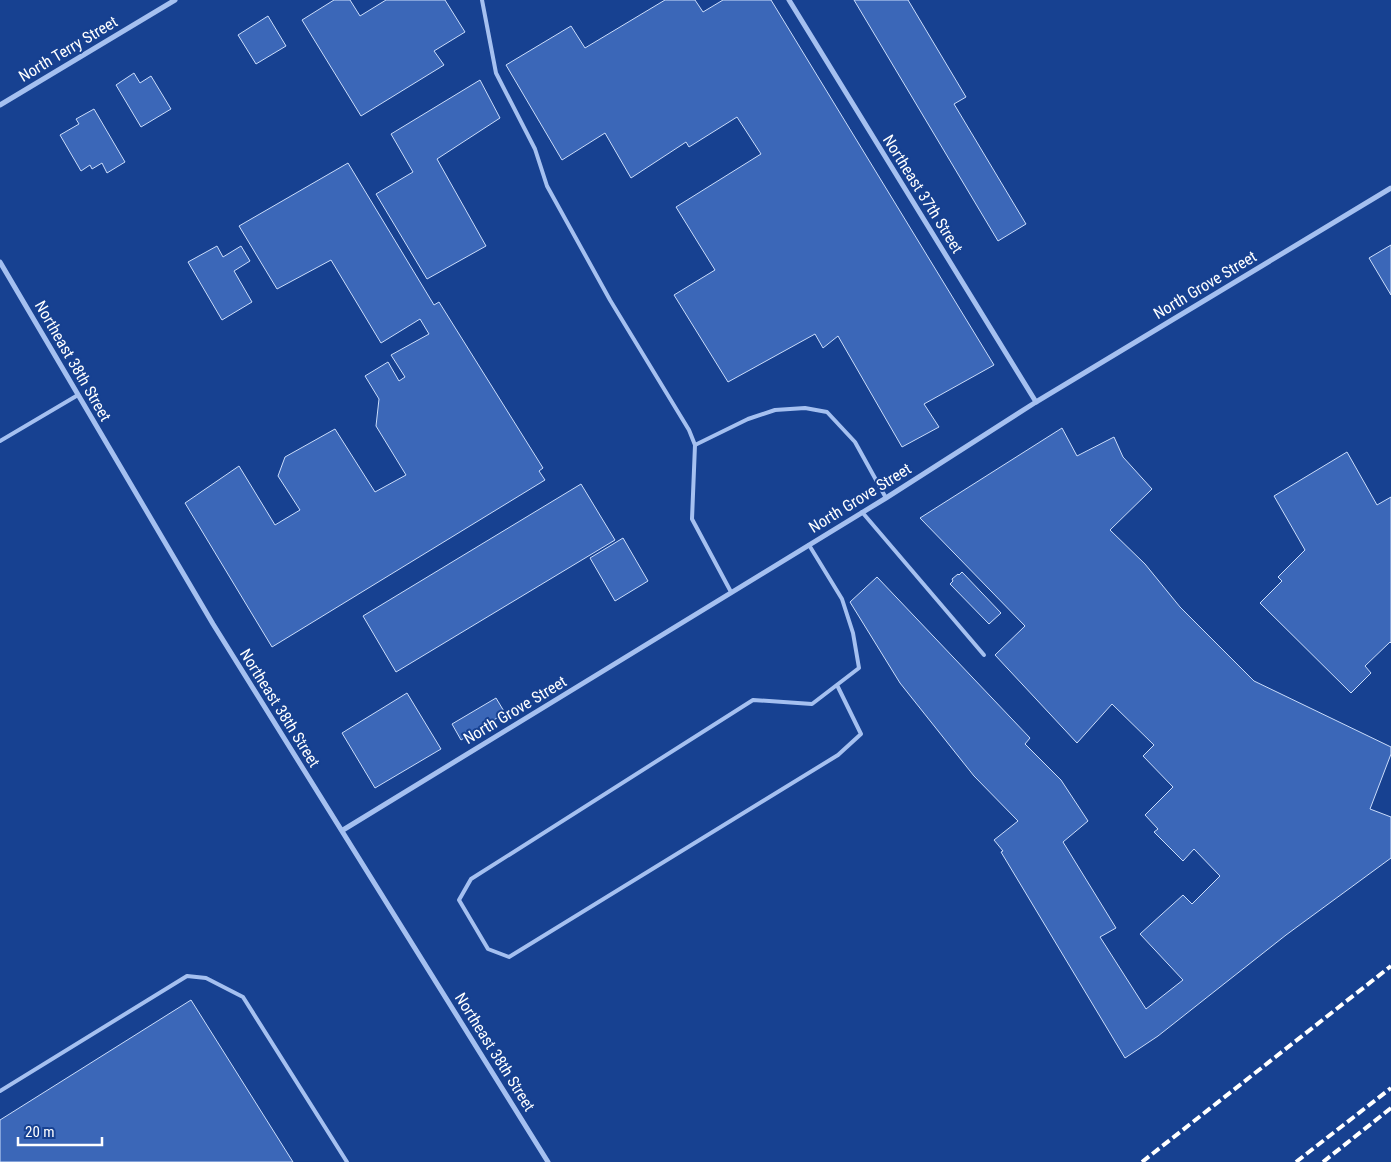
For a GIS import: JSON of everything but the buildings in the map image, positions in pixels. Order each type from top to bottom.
[{"type":"street","name":"North Terry Street","points":[[0,105],[175,0]]},
{"type":"street","name":"Northeast 37th Street","points":[[789,0],[1036,402]]},
{"type":"street","name":"North Grove Street","points":[[343,830],[886,498],[1036,402],[1391,188]]},
{"type":"street","name":"Northeast 38th Street","points":[[0,262],[213,624],[548,1162]]},
{"type":"lane","points":[[482,0],[496,73],[535,149],[547,186],[610,300],[689,430],[695,445],[692,519],[732,592]]},
{"type":"lane","points":[[0,441],[78,394]]},
{"type":"lane","points":[[695,445],[748,419],[775,410],[805,408],[827,412],[856,442],[886,498]]},
{"type":"lane","points":[[862,512],[984,655]]},
{"type":"lane","points":[[808,545],[842,599],[853,632],[859,668],[837,684],[812,704],[753,700],[471,879],[459,900],[488,949],[509,957],[838,755],[861,734],[837,684]]},
{"type":"lane","points":[[0,1091],[187,976],[206,978],[243,996],[347,1162]]},
{"type":"railway","points":[[1142,1162],[1391,966]]},
{"type":"railway","points":[[1296,1162],[1391,1088]]},
{"type":"railway","points":[[1323,1162],[1391,1108]]}]
